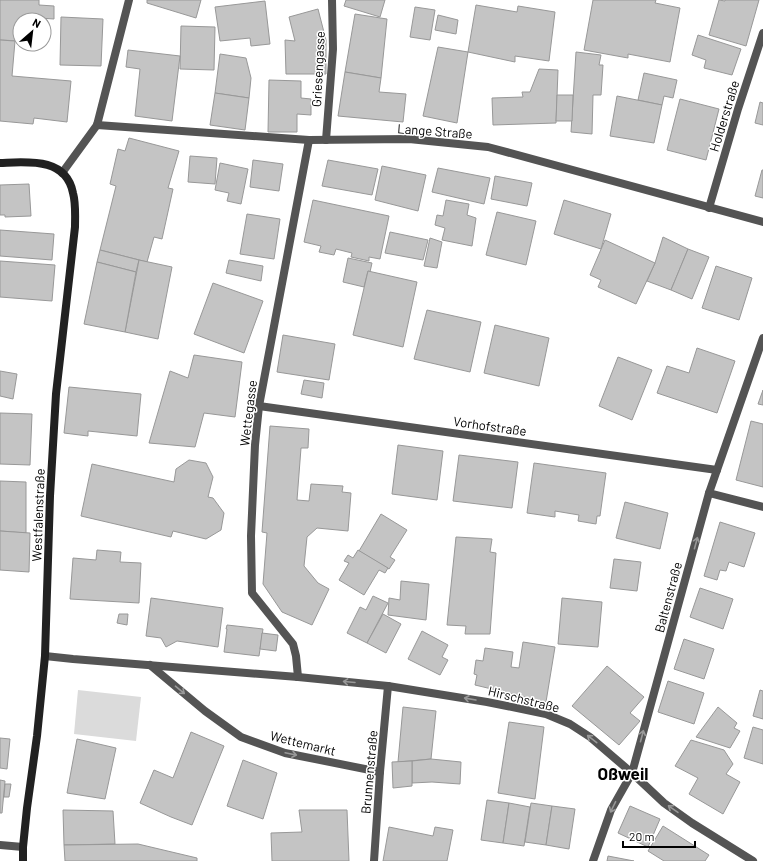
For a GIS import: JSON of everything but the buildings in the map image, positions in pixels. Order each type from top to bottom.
[{"type":"main road","points":[[0,163],[28,162],[43,164],[56,168],[62,173]]},
{"type":"main road","name":"Westfalenstraße","points":[[23,861],[27,808],[37,736],[45,656],[50,496],[56,394],[75,227],[75,202],[73,191],[69,179],[62,173]]},
{"type":"street","points":[[62,173],[97,125],[129,0]]},
{"type":"street","name":"Griesengasse","points":[[326,140],[333,49],[332,0]]},
{"type":"street","name":"Holderstraße","points":[[709,208],[738,109],[763,32]]},
{"type":"street","name":"Lange Straße","points":[[97,125],[309,140],[409,139],[488,147],[763,222]]},
{"type":"street","name":"Wettegasse","points":[[298,677],[293,644],[252,593],[251,536],[254,460],[259,406],[309,140]]},
{"type":"street","name":"Baltenstraße","points":[[593,861],[611,810],[632,773],[709,493],[763,338]]},
{"type":"street","name":"Vorhofstraße","points":[[259,406],[717,470]]},
{"type":"street","points":[[709,493],[763,507]]},
{"type":"street","points":[[45,656],[388,686]]},
{"type":"street","name":"Wettemarkt","points":[[150,665],[205,711],[241,737],[285,753],[380,772]]},
{"type":"street","name":"Hirschstraße","points":[[388,686],[480,700],[546,714],[570,724],[590,737],[664,803],[692,823],[753,861]]},
{"type":"street","name":"Brunnenstraße","points":[[374,861],[388,686]]},
{"type":"street","points":[[0,845],[23,847]]},
{"type":"shaded area","points":[[78,690],[141,697],[136,741],[74,734]]},
{"type":"district","name":"Oßweil","points":[[623,774]]}]
